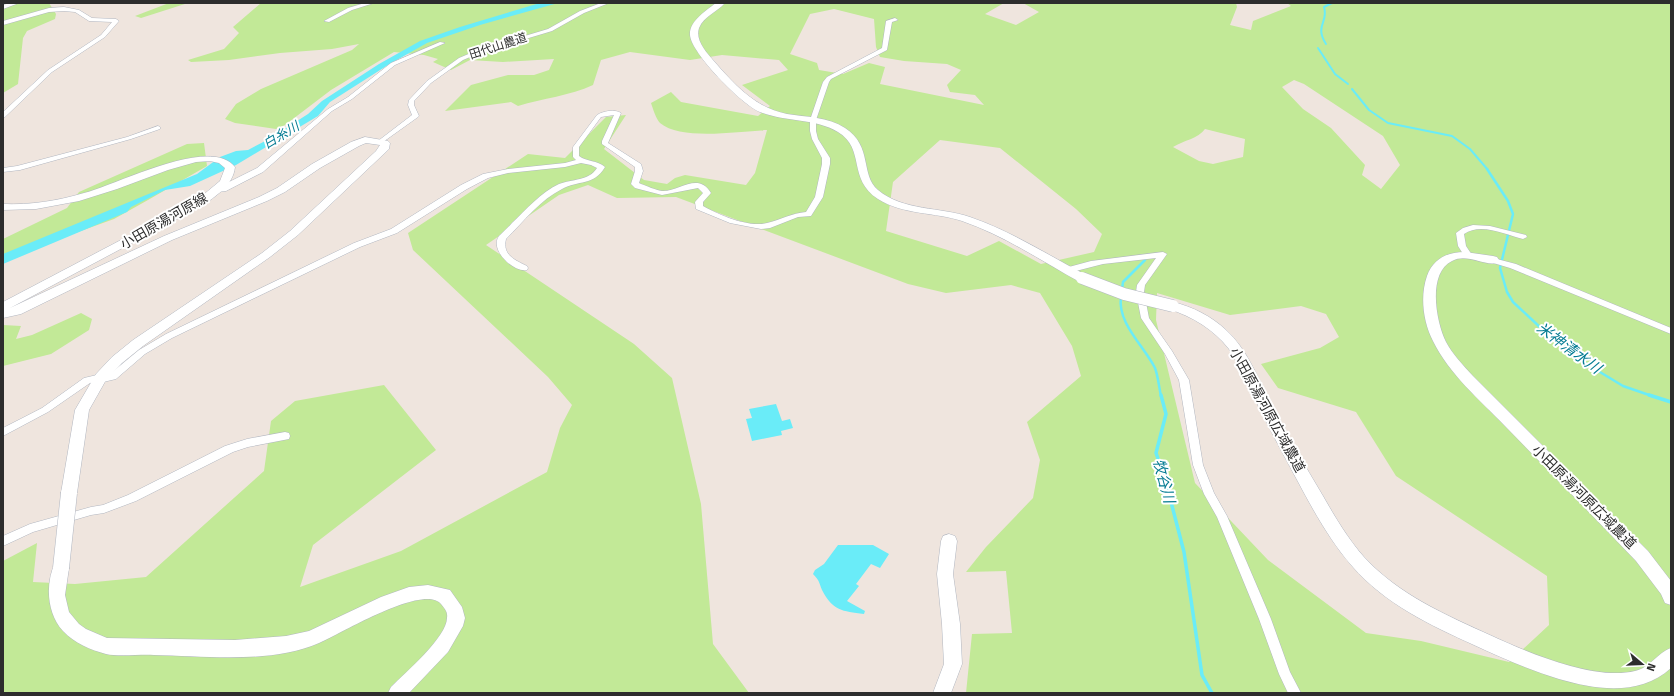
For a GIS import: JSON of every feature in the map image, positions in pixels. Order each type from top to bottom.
[{"type":"street","points":[[3,7],[16,3]]},
{"type":"street","points":[[327,22],[350,10],[371,3]]},
{"type":"street","name":"田代山農道","points":[[381,141],[416,116],[411,105],[411,101],[429,82],[461,59],[480,51],[550,30],[582,12],[606,3]]},
{"type":"street","name":"小田原湯河原広域農道","points":[[721,3],[702,18],[697,25],[694,34],[696,42],[704,54],[747,100],[756,106],[767,112],[813,120],[837,127],[853,139],[859,147],[866,182],[875,192],[885,198],[908,206],[948,214],[982,225],[1082,278],[1124,294],[1173,306],[1195,314],[1217,328],[1236,350],[1279,432],[1343,543],[1364,568],[1386,588],[1416,607],[1458,630],[1522,658],[1584,677],[1608,681],[1630,682],[1651,674],[1664,665],[1671,656]]},
{"type":"street","points":[[3,23],[49,10],[64,9],[77,11],[91,20],[116,21],[103,36],[50,71],[3,116]]},
{"type":"street","points":[[581,161],[576,157],[576,147],[594,123],[603,114],[618,113],[605,144],[638,166],[640,171],[635,184],[662,193],[669,193],[691,185],[702,186],[706,189],[707,193],[699,202],[699,207],[703,210],[754,228],[765,227],[794,215],[808,214],[819,197],[823,182],[826,158],[815,139],[813,120],[826,82],[829,78],[885,49],[889,21],[895,20]]},
{"type":"street","points":[[217,190],[223,189],[260,170],[330,110],[350,98],[393,64],[442,43]]},
{"type":"street","points":[[3,170],[17,168],[129,138],[158,128]]},
{"type":"street","points":[[3,314],[17,311],[168,238],[282,190],[316,166],[355,144],[365,140],[381,141],[385,143],[384,149],[294,233],[266,255],[138,343],[117,360],[100,378],[82,410],[69,493],[57,595],[62,615],[71,629],[87,640],[107,646],[249,648],[283,645],[311,638],[385,602],[416,592],[439,592],[448,598],[454,606],[456,619],[450,636],[436,654],[397,693]]},
{"type":"street","name":"小田原湯河原線","points":[[3,207],[16,208],[43,206],[62,202],[90,195],[181,163],[194,160],[214,158],[228,164],[230,172],[227,179],[217,190],[194,206],[3,307]]},
{"type":"street","points":[[3,432],[45,410],[87,380],[113,377],[142,352],[169,336],[357,245],[394,231],[464,187],[486,176],[508,171],[565,165],[581,161],[593,163],[601,167],[599,173],[594,178],[570,183],[553,190],[502,238],[500,245],[503,254],[512,262],[524,268]]},
{"type":"street","points":[[1468,255],[1462,246],[1460,238],[1460,232],[1467,228],[1489,228],[1520,236]]},
{"type":"street","points":[[1068,270],[1077,267],[1163,254],[1141,285],[1140,292],[1146,318],[1169,353],[1184,380],[1196,454],[1202,475],[1209,494],[1222,516],[1265,619],[1285,674],[1295,693]]},
{"type":"street","name":"小田原湯河原広域農道","points":[[1671,331],[1529,273],[1493,260],[1468,255],[1455,256],[1441,261],[1435,270],[1430,290],[1432,322],[1446,354],[1468,379],[1642,556],[1667,589],[1671,598]]},
{"type":"street","points":[[3,541],[30,528],[104,508],[125,500],[229,449],[285,436]]},
{"type":"street","points":[[942,693],[953,664],[951,624],[945,574],[949,541]]},
{"type":"green space","points":[[21,3],[49,3],[56,14],[55,19],[27,31],[23,38],[18,84],[3,93],[3,5]]},
{"type":"green space","points":[[169,3],[188,3],[141,18],[135,16]]},
{"type":"green space","points":[[261,3],[1004,3],[985,14],[1016,25],[1039,12],[1023,3],[1236,3],[1237,7],[1230,25],[1251,30],[1253,21],[1291,6],[1287,3],[1671,3],[1671,693],[966,693],[972,634],[1012,633],[1006,571],[966,572],[986,547],[1033,498],[1040,460],[1027,422],[1081,376],[1072,346],[1040,293],[1011,285],[946,293],[908,284],[676,197],[617,198],[588,185],[559,195],[486,245],[634,344],[672,378],[701,504],[713,644],[749,693],[3,693],[3,561],[37,543],[33,582],[75,584],[146,577],[264,471],[271,421],[295,401],[384,385],[436,450],[313,545],[300,587],[401,551],[547,472],[560,428],[572,405],[548,377],[413,250],[408,233],[528,154],[565,158],[606,117],[626,115],[604,149],[644,180],[667,184],[675,178],[685,175],[746,185],[755,173],[767,130],[711,134],[682,132],[670,129],[660,123],[651,103],[671,92],[681,102],[758,116],[770,106],[742,85],[788,70],[779,60],[722,55],[690,60],[630,52],[601,60],[593,85],[575,92],[518,106],[511,102],[445,111],[471,85],[508,75],[534,75],[549,70],[554,59],[503,62],[470,60],[451,70],[433,62],[438,59],[424,55],[394,52],[331,90],[285,125],[276,129],[235,123],[225,119],[236,104],[261,89],[352,50],[359,44],[332,49],[280,53],[229,60],[191,62],[188,60],[224,49],[239,33],[233,27]],"holes":[[[834,9],[874,19],[876,47],[880,57],[904,61],[947,64],[961,70],[947,85],[950,92],[975,95],[984,105],[880,84],[885,67],[869,63],[843,74],[819,70],[817,63],[790,54],[810,14]],[[1294,80],[1304,84],[1383,136],[1400,165],[1381,189],[1362,175],[1365,165],[1331,128],[1303,109],[1282,87]],[[1205,129],[1245,139],[1243,157],[1213,164],[1199,161],[1173,147],[1199,135]],[[940,140],[1000,148],[1076,209],[1102,234],[1094,252],[1041,264],[999,241],[967,256],[886,231],[893,182]],[[1157,293],[1230,315],[1301,306],[1326,314],[1339,337],[1320,348],[1261,364],[1278,388],[1356,412],[1396,476],[1547,576],[1549,625],[1509,662],[1421,641],[1366,633],[1268,560],[1195,483],[1156,320]]]},
{"type":"green space","points":[[204,143],[207,166],[114,219],[3,259],[3,239],[67,208],[79,192],[187,144]]},
{"type":"green space","points":[[81,313],[92,319],[89,330],[51,354],[3,366],[3,325],[21,326],[16,339],[32,335]]},
{"type":"water","name":"白糸川","points":[[540,3],[558,3],[480,25],[427,43],[388,65],[330,102],[318,116],[236,165],[190,186],[165,190],[131,207],[127,212],[3,264],[3,254],[197,174],[220,157],[236,151],[248,150],[269,139],[308,114],[322,101],[379,64],[420,41],[460,27]]},
{"type":"water","points":[[776,404],[782,421],[790,419],[793,428],[781,431],[782,435],[752,441],[746,419],[752,418],[749,409]]},
{"type":"water","points":[[838,545],[873,545],[889,554],[880,568],[871,564],[856,584],[859,586],[847,601],[865,611],[864,614],[844,611],[834,606],[826,597],[818,580],[813,574],[815,570],[824,564]]},
{"type":"waterway","name":"米神清水川","points":[[1326,44],[1321,32],[1325,16],[1324,7],[1332,3]]},
{"type":"waterway","name":"米神清水川","points":[[1318,48],[1335,74],[1348,84]]},
{"type":"waterway","name":"米神清水川","points":[[1352,89],[1369,110],[1388,123],[1452,136],[1470,149],[1488,170]]},
{"type":"waterway","name":"米神清水川","points":[[1487,169],[1508,201],[1513,214],[1500,268],[1507,292],[1513,302],[1558,344],[1585,363],[1623,386],[1650,395]]},
{"type":"waterway","name":"牧谷川","points":[[1122,289],[1123,282],[1145,260]]},
{"type":"waterway","name":"牧谷川","points":[[1121,297],[1123,316],[1132,334],[1155,368],[1161,396]]},
{"type":"waterway","name":"牧谷川","points":[[1161,395],[1166,414],[1156,453],[1164,475],[1184,552],[1202,675],[1212,693]]},
{"type":"waterway","name":"米神清水川","points":[[1650,395],[1671,402]]}]
